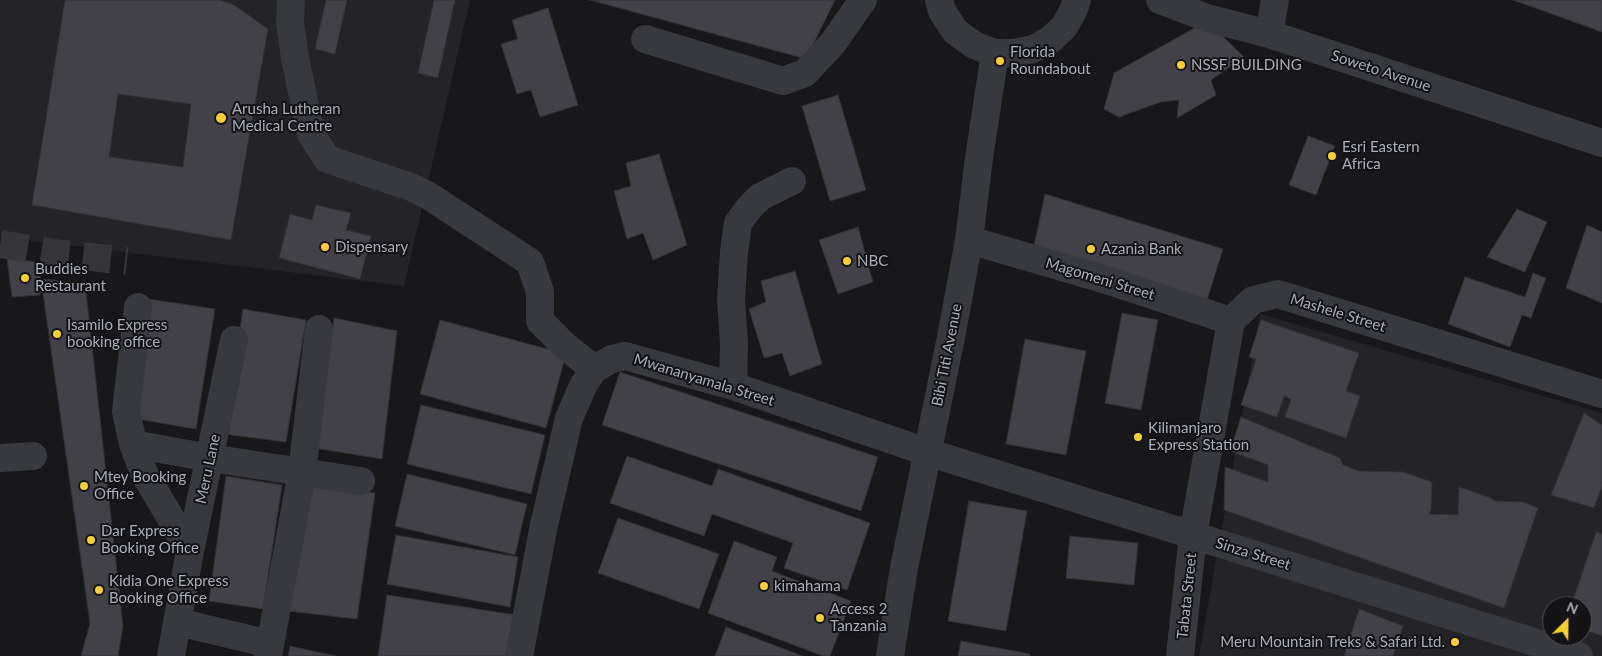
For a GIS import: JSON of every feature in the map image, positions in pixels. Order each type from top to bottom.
[{"type":"street","points":[[291,0],[290,24],[310,134],[327,159],[411,187],[429,196],[530,262],[540,292],[540,321],[564,345],[594,368],[584,384],[569,418],[544,525],[520,656]]},
{"type":"street","points":[[645,39],[783,81],[805,73],[832,43],[864,0]]},
{"type":"street","points":[[939,0],[942,11],[955,31],[974,45],[996,53],[1015,53],[1033,49],[1050,40],[1064,27],[1074,11],[1076,0]]},
{"type":"street","name":"Soweto Avenue","points":[[1160,0],[1208,18],[1269,34],[1602,143]]},
{"type":"street","points":[[1269,34],[1275,0]]},
{"type":"street","name":"Bibi Titi Avenue","points":[[890,656],[904,568],[969,240],[980,149],[996,53]]},
{"type":"street","points":[[733,386],[734,343],[731,299],[738,223],[760,197],[792,181]]},
{"type":"street","name":"Magomeni Street","points":[[969,240],[1100,278],[1231,321]]},
{"type":"street","name":"Mashele Street","points":[[1231,321],[1253,300],[1278,294],[1602,394]]},
{"type":"street","points":[[138,307],[126,411],[133,444],[144,473],[190,551]]},
{"type":"street","points":[[1193,535],[1231,321]]},
{"type":"street","points":[[178,622],[269,650],[302,472],[319,329]]},
{"type":"street","name":"Meru Lane","points":[[171,656],[190,551],[234,340]]},
{"type":"street","name":"Mwananyamala Street","points":[[594,368],[612,359],[625,356],[733,386],[928,452]]},
{"type":"street","points":[[133,444],[361,481]]},
{"type":"street","name":"Sinza Street","points":[[928,452],[1579,656]]},
{"type":"street","points":[[0,458],[33,456]]},
{"type":"street","name":"Tabata Street","points":[[1180,656],[1193,535]]},
{"type":"shaded area","name":"Arusha Lutheran Medical Centre","points":[[0,0],[470,0],[404,286],[0,237]]},
{"type":"shaded area","points":[[1260,314],[1602,413],[1602,656],[1199,656]]},
{"type":"building","points":[[65,0],[220,0],[234,5],[268,29],[231,240],[32,205]],"holes":[[[118,94],[191,104],[183,167],[109,157]]]},
{"type":"building","points":[[326,0],[347,0],[335,54],[315,49]]},
{"type":"building","points":[[434,0],[455,0],[438,78],[418,73]]},
{"type":"building","points":[[590,0],[835,0],[806,59]]},
{"type":"building","points":[[1513,0],[1602,0],[1602,32]]},
{"type":"building","points":[[548,8],[578,105],[540,117],[531,90],[517,94],[501,44],[518,39],[512,20]]},
{"type":"building","name":"NSSF BUILDING","points":[[1207,21],[1244,57],[1211,80],[1216,95],[1177,118],[1179,100],[1161,102],[1119,117],[1104,109],[1114,73]]},
{"type":"building","points":[[838,95],[866,190],[830,201],[802,106]]},
{"type":"building","points":[[1308,136],[1335,146],[1316,195],[1289,185]]},
{"type":"building","points":[[659,154],[687,245],[653,260],[643,233],[627,239],[614,191],[631,186],[626,163]]},
{"type":"building","points":[[1045,194],[1223,249],[1207,300],[1034,246]]},
{"type":"building","name":"Dispensary","points":[[316,205],[351,213],[346,230],[371,236],[360,279],[279,258],[290,214],[312,220]]},
{"type":"building","points":[[1517,209],[1547,222],[1525,272],[1487,257]]},
{"type":"building","points":[[1587,225],[1602,232],[1602,303],[1566,288]]},
{"type":"building","name":"NBC","points":[[858,227],[873,282],[838,294],[819,240]]},
{"type":"building","name":"Buddies Restaurant","points":[[7,259],[41,262],[40,295],[12,297]]},
{"type":"building","points":[[795,271],[822,364],[790,376],[782,353],[764,358],[749,309],[766,302],[761,281]]},
{"type":"building","points":[[1533,273],[1546,278],[1531,318],[1522,315],[1510,347],[1448,324],[1465,277],[1525,297]]},
{"type":"building","points":[[41,279],[85,283],[123,626],[118,656],[81,656],[90,623]]},
{"type":"building","points":[[148,299],[215,309],[196,429],[131,418]]},
{"type":"building","points":[[243,309],[306,320],[286,442],[224,434]]},
{"type":"building","points":[[1122,313],[1158,320],[1141,410],[1105,403]]},
{"type":"building","points":[[334,318],[397,331],[382,459],[314,448]]},
{"type":"building","points":[[440,320],[566,354],[546,428],[420,394]]},
{"type":"building","points":[[1261,320],[1359,353],[1346,391],[1360,396],[1346,438],[1285,417],[1291,399],[1284,396],[1277,417],[1241,405],[1256,359],[1249,357]]},
{"type":"building","points":[[1025,339],[1086,351],[1066,455],[1006,444]]},
{"type":"building","points":[[620,372],[878,457],[861,511],[602,425]]},
{"type":"building","points":[[421,405],[545,435],[531,494],[407,464]]},
{"type":"building","points":[[1584,413],[1602,425],[1602,487],[1594,508],[1551,495]]},
{"type":"building","points":[[1241,417],[1340,458],[1343,465],[1359,471],[1403,472],[1432,482],[1431,509],[1429,514],[1458,515],[1459,487],[1495,501],[1523,502],[1538,508],[1504,608],[1224,510],[1225,467],[1268,482],[1268,465],[1230,451]]},
{"type":"building","points":[[627,456],[712,486],[718,469],[870,523],[847,590],[784,568],[793,543],[712,514],[704,536],[610,503]]},
{"type":"building","points":[[407,474],[527,504],[515,555],[395,526]]},
{"type":"building","points":[[226,476],[282,485],[263,609],[209,601]]},
{"type":"building","points":[[310,482],[375,493],[357,619],[288,611]]},
{"type":"building","points":[[969,501],[1027,511],[1006,631],[948,621]]},
{"type":"building","points":[[618,518],[719,554],[699,609],[598,573]]},
{"type":"building","points":[[1596,532],[1602,534],[1602,636],[1592,632],[1592,596],[1574,596]]},
{"type":"building","points":[[396,535],[518,557],[510,607],[387,584]]},
{"type":"building","points":[[1070,536],[1138,543],[1134,585],[1066,578]]},
{"type":"building","name":"kimahama","points":[[734,541],[777,557],[772,571],[851,601],[830,656],[823,656],[708,613]]},
{"type":"building","points":[[387,595],[516,615],[510,656],[378,656]]},
{"type":"building","points":[[1359,609],[1403,626],[1393,656],[1344,656]]},
{"type":"building","points":[[726,627],[803,656],[715,656]]},
{"type":"building","points":[[961,641],[1030,654],[1030,656],[958,656]]},
{"type":"building","points":[[290,646],[336,656],[288,656]]},
{"type":"tunnel","points":[[0,244],[55,253],[127,261]]},
{"type":"place","name":"Florida Roundabout","points":[[1000,61]]},
{"type":"place","name":"NSSF BUILDING","points":[[1181,65]]},
{"type":"place","name":"Arusha Lutheran Medical Centre","points":[[221,118]]},
{"type":"place","name":"Esri Eastern Africa","points":[[1332,156]]},
{"type":"place","name":"Dispensary","points":[[325,247]]},
{"type":"place","name":"Azania Bank","points":[[1091,249]]},
{"type":"place","name":"NBC","points":[[847,261]]},
{"type":"place","name":"Buddies Restaurant","points":[[25,278]]},
{"type":"place","name":"Isamilo Express booking office","points":[[57,334]]},
{"type":"place","name":"Kilimanjaro Express Station","points":[[1138,437]]},
{"type":"place","name":"Mtey Booking Office","points":[[84,486]]},
{"type":"place","name":"Dar Express Booking Office","points":[[91,540]]},
{"type":"place","name":"kimahama","points":[[764,586]]},
{"type":"place","name":"Kidia One Express Booking Office","points":[[99,590]]},
{"type":"place","name":"Access 2 Tanzania","points":[[820,618]]},
{"type":"place","name":"Meru Mountain Treks & Safari Ltd.","points":[[1455,642]]}]
